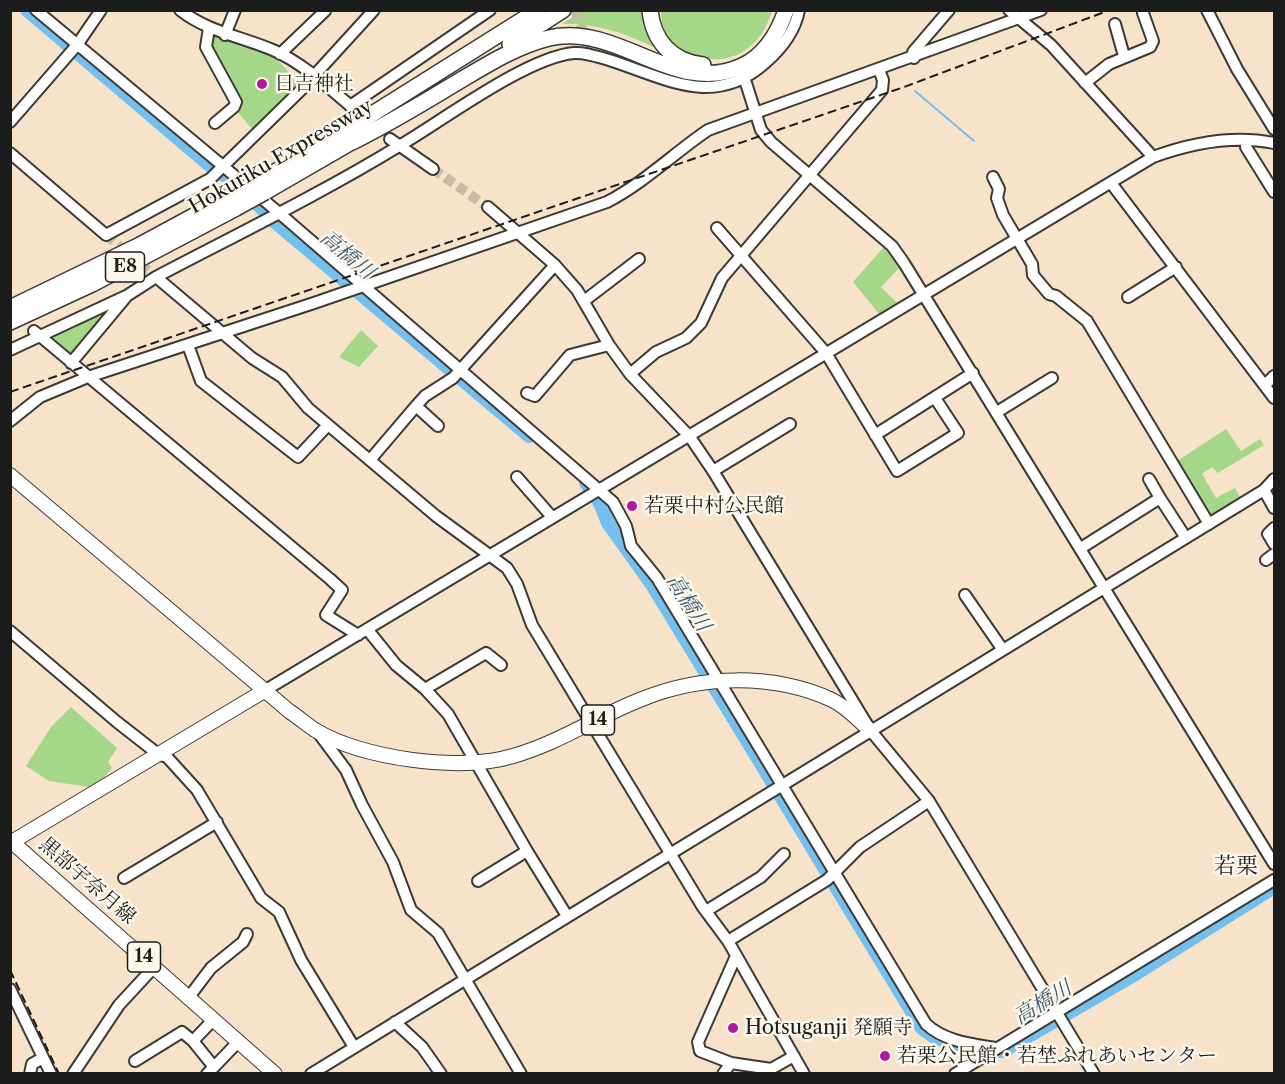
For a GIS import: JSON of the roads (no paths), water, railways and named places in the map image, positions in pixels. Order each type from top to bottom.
[{"type":"highway","points":[[442,71],[529,10]]},
{"type":"highway","name":"Hokuriku Expressway","points":[[261,187],[538,10]]},
{"type":"highway","name":"Hokuriku Expressway","points":[[10,322],[92,284],[261,187],[352,142],[563,10]]},
{"type":"highway","points":[[650,10],[657,36],[668,51],[688,62],[700,65],[725,63],[747,53],[765,36],[777,10]]},
{"type":"highway","points":[[352,142],[389,123],[504,55],[536,42],[565,36],[591,37],[619,45],[685,72],[721,73],[740,67],[759,55],[774,38],[786,10]]},
{"type":"highway","name":"Hokuriku Expressway","points":[[10,308],[232,203]]},
{"type":"main road","name":"14","points":[[10,475],[264,691],[316,731],[363,749],[435,763],[476,763],[512,757],[591,724],[642,699],[668,690],[703,682],[720,681],[771,683],[821,696],[844,708],[871,731]]},
{"type":"main road","name":"黒部宇奈月線","points":[[264,691],[11,842],[155,966],[275,1074]]},
{"type":"street","points":[[36,10],[222,168],[278,212],[599,489],[620,513],[631,546],[657,578],[926,1024],[934,1032],[946,1037],[995,1048]]},
{"type":"street","points":[[10,122],[77,45],[101,10]]},
{"type":"street","points":[[225,36],[235,10]]},
{"type":"street","points":[[10,153],[106,235],[210,179],[314,75],[374,10]]},
{"type":"street","points":[[186,12],[225,36],[280,54],[314,75],[355,109],[490,10]]},
{"type":"street","points":[[10,350],[37,334],[128,295],[156,277],[278,212],[506,80],[543,62],[575,52],[592,54],[655,78],[692,87],[715,88],[745,80],[777,52],[790,34],[799,10]]},
{"type":"street","points":[[914,58],[913,52],[949,10]]},
{"type":"street","points":[[1009,10],[1051,45],[1153,157]]},
{"type":"street","points":[[10,421],[40,397],[88,377],[364,287],[607,202],[628,191],[679,149],[708,130],[756,110],[914,58],[1041,10]]},
{"type":"street","points":[[1207,10],[1237,69],[1275,129]]},
{"type":"street","points":[[280,54],[326,11]]},
{"type":"street","points":[[1085,82],[1109,64],[1150,47],[1153,41],[1143,13]]},
{"type":"street","points":[[1115,24],[1124,56]]},
{"type":"street","points":[[209,28],[206,47],[236,102],[234,107],[215,123]]},
{"type":"street","points":[[588,43],[592,54]]},
{"type":"street","points":[[630,374],[656,352],[686,338],[701,323],[722,278],[882,90],[883,80],[879,70]]},
{"type":"street","points":[[745,80],[761,130],[771,142],[892,246],[924,292],[1275,864]]},
{"type":"street","points":[[1246,141],[1246,147],[1275,192]]},
{"type":"street","points":[[264,691],[552,517],[690,437],[924,292],[1153,157],[1196,144],[1246,141],[1275,143]]},
{"type":"street","points":[[395,143],[433,169]]},
{"type":"street","points":[[993,177],[999,189],[997,198],[1000,207],[1032,264],[1033,275],[1049,294],[1056,296],[1087,321],[1209,524]]},
{"type":"street","points":[[1111,183],[1275,398]]},
{"type":"street","points":[[488,207],[555,265],[584,301],[609,345],[630,374],[690,437],[871,731],[929,801],[1094,1074]]},
{"type":"street","points":[[717,228],[826,353],[897,471],[958,433],[935,398]]},
{"type":"street","points":[[584,301],[639,259]]},
{"type":"street","points":[[369,460],[416,406],[460,370],[555,265]]},
{"type":"street","points":[[1128,297],[1176,267]]},
{"type":"street","points":[[156,277],[252,358],[282,377],[308,408],[436,516],[507,568],[517,584],[532,626],[670,854],[728,941],[804,1074]]},
{"type":"street","points":[[72,363],[128,295]]},
{"type":"street","points":[[37,334],[342,590],[326,615],[363,632],[396,665],[425,689],[448,714],[567,916]]},
{"type":"street","points":[[188,345],[201,381],[298,457],[328,425]]},
{"type":"street","points":[[527,393],[535,396],[570,355],[609,345]]},
{"type":"street","points":[[875,435],[973,373]]},
{"type":"street","points":[[1265,385],[1275,376]]},
{"type":"street","points":[[997,412],[1052,378]]},
{"type":"street","points":[[416,406],[438,426]]},
{"type":"street","points":[[713,471],[790,424]]},
{"type":"street","points":[[517,477],[552,517]]},
{"type":"street","points":[[1149,480],[1186,538]]},
{"type":"street","points":[[311,1074],[1209,524],[1264,490],[1275,480]]},
{"type":"street","points":[[1264,490],[1275,508]]},
{"type":"street","points":[[1081,548],[1160,498]]},
{"type":"street","points":[[1275,528],[1268,534],[1275,544]]},
{"type":"street","points":[[965,595],[1003,650]]},
{"type":"street","points":[[10,631],[158,754],[168,757],[197,790],[261,898],[279,912],[301,960],[354,1047]]},
{"type":"street","points":[[425,689],[486,652],[501,665]]},
{"type":"street","points":[[316,731],[346,770],[393,862],[411,910],[438,933],[520,1074]]},
{"type":"street","points":[[728,941],[827,880],[860,847],[929,801]]},
{"type":"street","points":[[124,878],[217,822]]},
{"type":"street","points":[[478,881],[527,851]]},
{"type":"street","points":[[706,911],[761,877],[784,854]]},
{"type":"street","points":[[955,1074],[1055,1011],[1275,880]]},
{"type":"street","points":[[189,997],[211,968],[243,942],[246,934]]},
{"type":"street","points":[[736,956],[698,1042],[700,1051],[731,1063],[771,1069],[794,1056]]},
{"type":"street","points":[[73,1074],[119,1005],[155,966]]},
{"type":"street","points":[[10,989],[51,1074]]},
{"type":"street","points":[[193,1041],[214,1018]]},
{"type":"street","points":[[395,1022],[422,1047],[441,1074]]},
{"type":"street","points":[[135,1060],[182,1032],[193,1041],[211,1070],[239,1041]]},
{"type":"street","points":[[30,1074],[32,1064],[43,1058]]},
{"type":"street","points":[[723,1074],[731,1063]]},
{"type":"waterway","name":"高橋川","points":[[27,10],[207,163],[241,187],[275,222],[529,436]]},
{"type":"waterway","points":[[915,91],[974,141]]},
{"type":"waterway","name":"高橋川","points":[[586,483],[600,503],[608,523],[653,586],[922,1028],[936,1038],[956,1044]]},
{"type":"waterway","name":"高橋川","points":[[987,1051],[1003,1051],[1132,976],[1274,887]]},
{"type":"tunnel","points":[[575,10],[587,41]]},
{"type":"tunnel","points":[[433,169],[488,207]]},
{"type":"tunnel","points":[[106,235],[156,277]]},
{"type":"railway","points":[[10,392],[904,87],[1110,10]]},
{"type":"railway","points":[[10,970],[59,1074]]},
{"type":"place","name":"日吉神社","points":[[262,84]]},
{"type":"place","name":"若栗中村公民館","points":[[632,506]]},
{"type":"place","name":"Hotsuganji 発願寺","points":[[733,1028]]},
{"type":"place","name":"若栗公民館・若埜ふれあいセンター","points":[[885,1056]]},
{"type":"district","name":"若栗","points":[[1236,867]]}]
